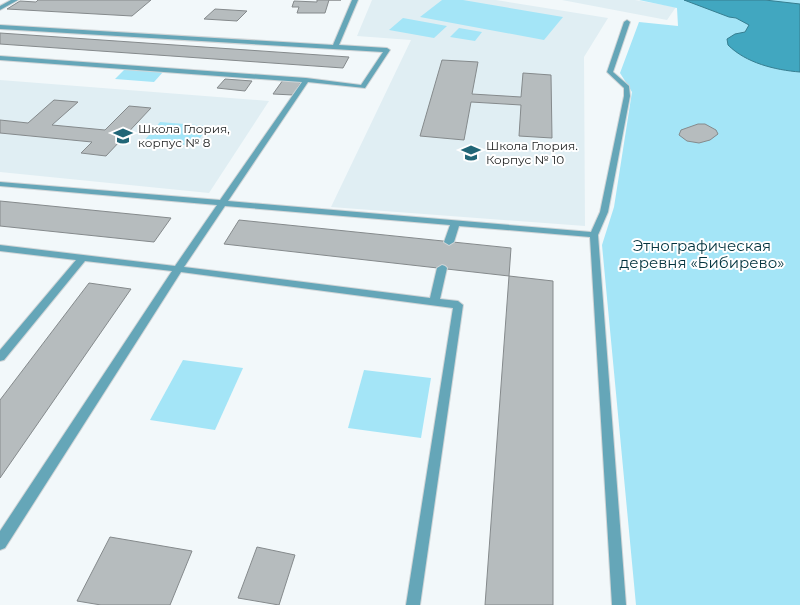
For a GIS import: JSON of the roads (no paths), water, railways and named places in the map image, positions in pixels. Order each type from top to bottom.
[{"type":"lane","points":[[0,8],[15,0]]},
{"type":"lane","points":[[335,47],[355,0]]},
{"type":"lane","points":[[619,605],[594,235],[604,212],[627,96],[627,87],[610,72],[627,22]]},
{"type":"lane","points":[[0,26],[387,50],[363,87],[306,80],[0,58]]},
{"type":"lane","points":[[0,543],[178,269],[306,80]]},
{"type":"lane","points":[[0,184],[222,205],[594,235]]},
{"type":"lane","points":[[449,242],[455,224]]},
{"type":"lane","points":[[0,248],[458,305],[413,605]]},
{"type":"lane","points":[[0,357],[83,257]]},
{"type":"lane","points":[[434,302],[442,268]]},
{"type":"place","name":"Школа Глория, корпус № 8","points":[[123,136]]},
{"type":"place","name":"Школа Глория. Корпус № 10","points":[[471,153]]},
{"type":"park label","name":"Этнографическая деревня «Бибирево»","points":[[702,254]]}]
